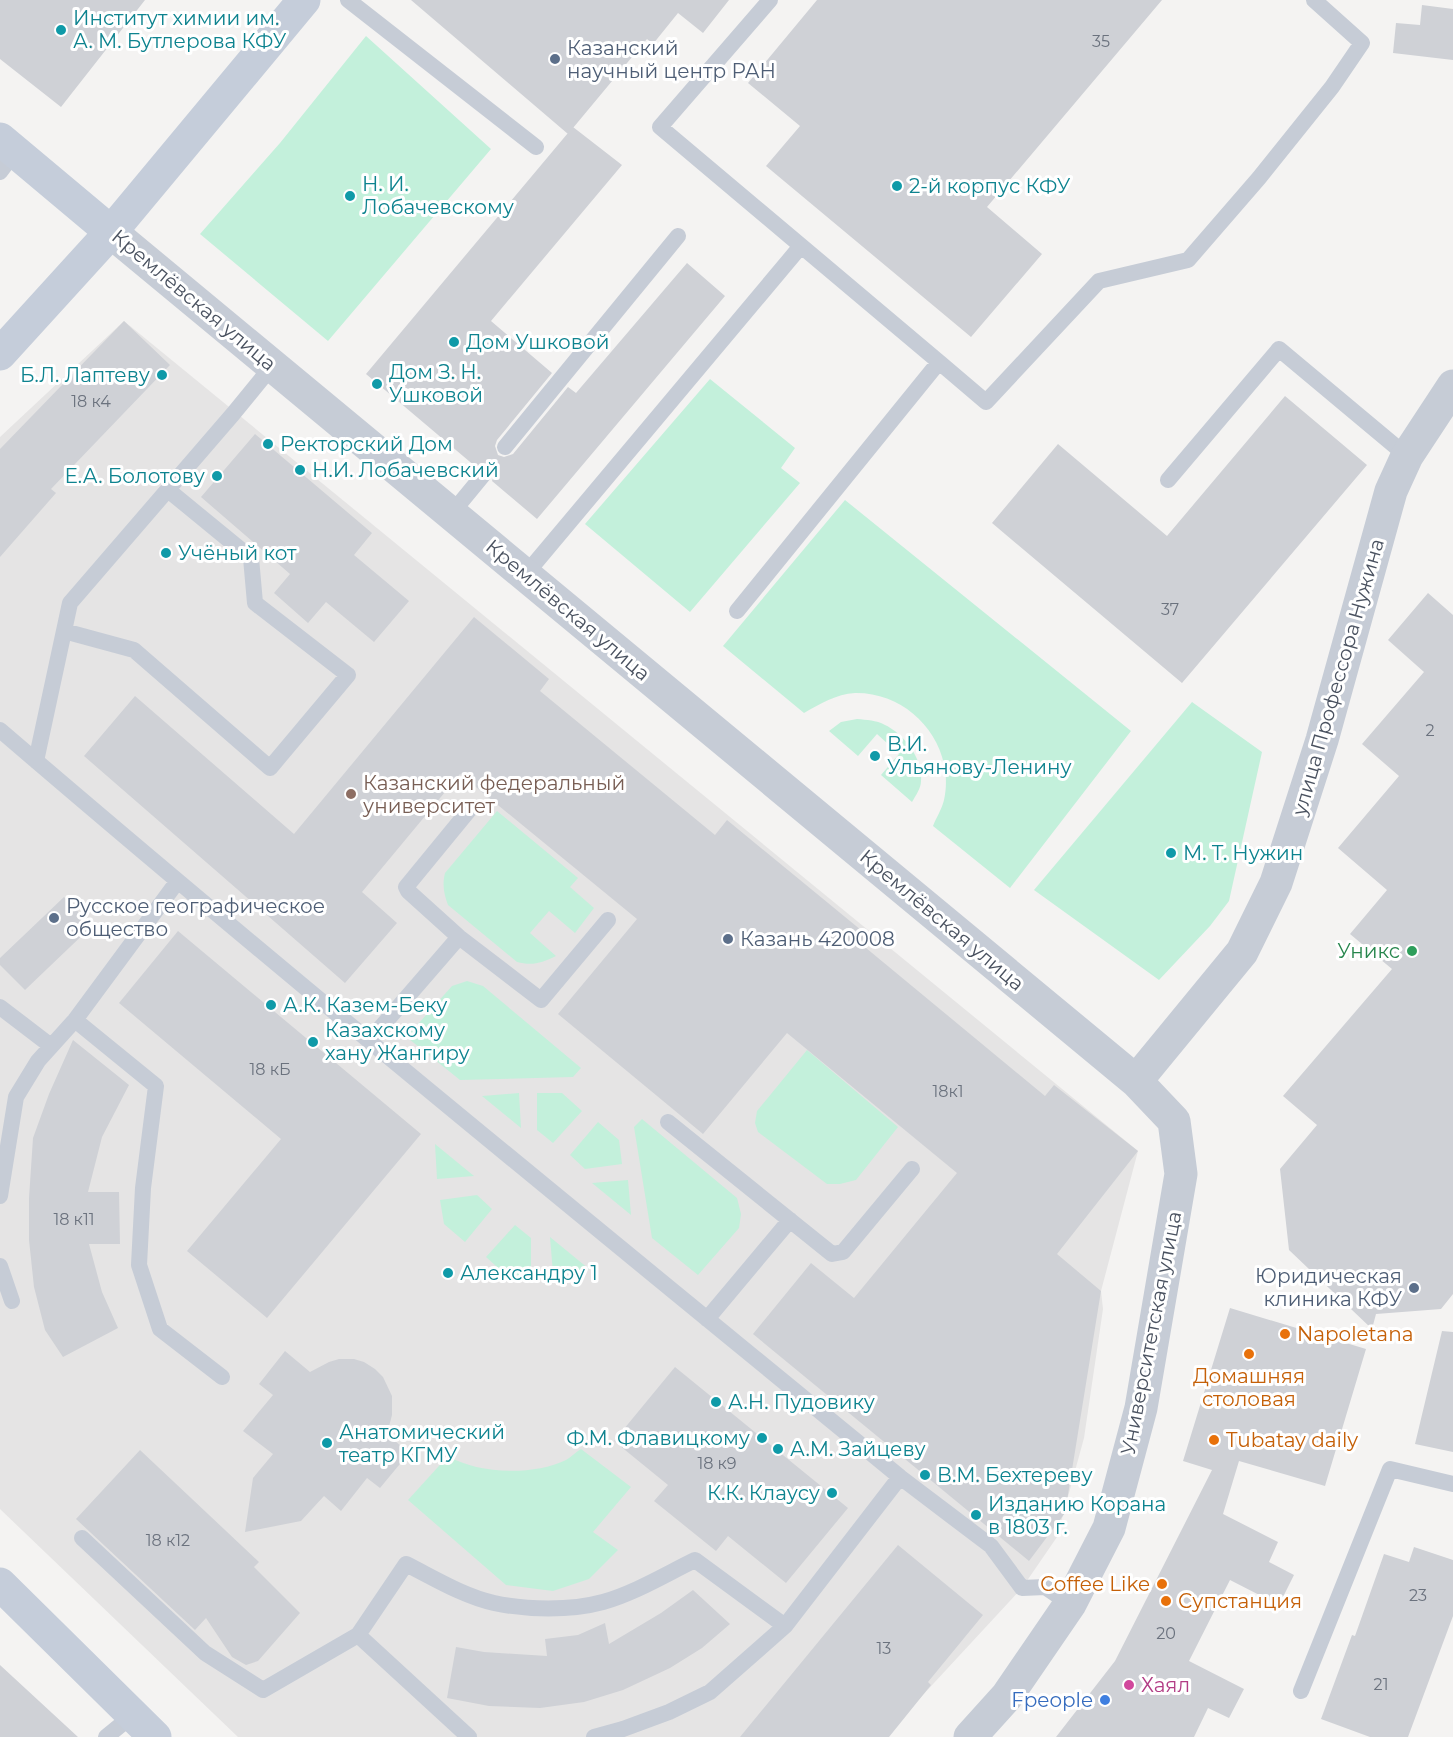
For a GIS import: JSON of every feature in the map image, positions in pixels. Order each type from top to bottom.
[{"type":"street","points":[[0,354],[111,232],[304,0]]},
{"type":"street","name":"Кремлёвская улица","points":[[5,154],[111,232],[1136,1081]]},
{"type":"street","name":"улица Профессора Нужина","points":[[1136,1081],[1242,952],[1276,882],[1322,740],[1391,491],[1407,456],[1453,386]]},
{"type":"street","name":"Университетская улица","points":[[970,1737],[1007,1696],[1070,1604],[1109,1528],[1141,1408],[1181,1174],[1174,1121],[1136,1081]]},
{"type":"street","points":[[0,1584],[144,1726]]},
{"type":"lane","points":[[348,0],[536,147]]},
{"type":"lane","points":[[770,0],[660,127],[986,402],[1099,281],[1188,260],[1258,178],[1332,87],[1362,43],[1314,0]]},
{"type":"lane","points":[[505,447],[678,236]]},
{"type":"lane","points":[[525,575],[801,246]]},
{"type":"lane","points":[[1168,480],[1279,349],[1407,456]]},
{"type":"lane","points":[[737,611],[939,362]]},
{"type":"lane","points":[[36,761],[70,603],[273,365]]},
{"type":"lane","points":[[452,514],[484,474]]},
{"type":"lane","points":[[64,631],[134,650],[270,768],[348,675],[255,603],[251,558],[168,490]]},
{"type":"lane","points":[[0,730],[177,882],[369,1041],[900,1477],[991,1546],[1022,1588],[1045,1587],[1070,1604]]},
{"type":"lane","points":[[470,809],[406,888],[459,937],[541,1000],[608,920]]},
{"type":"lane","points":[[0,1196],[16,1097],[38,1061],[75,1020],[177,882]]},
{"type":"lane","points":[[369,1041],[459,937]]},
{"type":"lane","points":[[0,1007],[51,1046]]},
{"type":"lane","points":[[75,1020],[156,1086],[143,1188],[139,1264],[160,1329],[222,1377]]},
{"type":"lane","points":[[668,1122],[832,1254],[841,1254],[912,1169]]},
{"type":"lane","points":[[707,1319],[790,1220]]},
{"type":"lane","points":[[0,1266],[12,1301]]},
{"type":"lane","points":[[1301,1692],[1390,1469],[1453,1484]]},
{"type":"lane","points":[[594,1737],[669,1712],[710,1692],[785,1626],[900,1477]]},
{"type":"lane","points":[[82,1538],[205,1653],[263,1690],[358,1635],[406,1564],[460,1591],[494,1603],[532,1607],[566,1607],[604,1602],[695,1560],[785,1626]]},
{"type":"lane","points":[[358,1635],[469,1737]]},
{"type":"lane","points":[[106,1737],[144,1726]]},
{"type":"shaded area","name":"Казанский федеральный университет","points":[[124,321],[1138,1151],[1101,1291],[1103,1309],[1084,1438],[1057,1537],[1022,1588],[884,1737],[238,1737],[0,1509],[0,437]]},
{"type":"green space","points":[[366,36],[491,149],[328,341],[200,234],[280,143]]},
{"type":"green space","points":[[710,379],[795,448],[781,468],[800,483],[690,612],[585,524]]},
{"type":"green space","points":[[845,500],[1131,731],[1010,888],[933,826],[944,800],[946,780],[943,760],[936,742],[911,712],[875,695],[855,693],[835,697],[804,713],[723,646]]},
{"type":"green space","points":[[1192,702],[1262,752],[1229,901],[1210,926],[1159,980],[1034,890]]},
{"type":"green space","points":[[857,719],[875,721],[885,725],[899,734],[911,748],[921,772],[919,789],[912,802],[881,775],[899,754],[877,734],[858,756],[829,731],[841,722]]},
{"type":"green space","points":[[497,811],[578,878],[570,887],[594,908],[575,933],[549,911],[530,933],[556,956],[541,962],[527,964],[517,962],[448,905],[445,897],[445,873]]},
{"type":"green space","points":[[467,981],[483,986],[581,1068],[573,1077],[460,1080],[409,1039],[410,1033],[452,986]]},
{"type":"green space","points":[[807,1050],[898,1127],[856,1180],[827,1184],[758,1132],[755,1123],[757,1111]]},
{"type":"green space","points":[[519,1093],[521,1128],[482,1096]]},
{"type":"green space","points":[[537,1093],[562,1093],[582,1111],[553,1143],[537,1130]]},
{"type":"green space","points":[[642,1119],[737,1198],[741,1214],[739,1228],[698,1275],[652,1238],[634,1127]]},
{"type":"green space","points":[[598,1122],[619,1140],[622,1164],[585,1169],[570,1155]]},
{"type":"green space","points":[[435,1144],[474,1176],[437,1179]]},
{"type":"green space","points":[[628,1180],[631,1215],[592,1183]]},
{"type":"green space","points":[[477,1195],[492,1209],[465,1242],[444,1224],[440,1200]]},
{"type":"green space","points":[[515,1225],[531,1238],[531,1275],[506,1275],[486,1257]]},
{"type":"green space","points":[[550,1237],[589,1269],[553,1273]]},
{"type":"green space","points":[[581,1449],[631,1487],[593,1532],[618,1550],[589,1579],[553,1591],[506,1585],[408,1500],[448,1456],[474,1466],[522,1471],[553,1465],[566,1460]]},
{"type":"building","name":"Институт химии им. А. М. Бутлерова КФУ","points":[[0,0],[145,0],[61,107],[0,59]]},
{"type":"building","name":"Казанский научный центр РАН","points":[[411,0],[729,0],[703,33],[678,13],[653,44],[647,39],[568,134]]},
{"type":"building","name":"2-й корпус КФУ","points":[[817,0],[1162,0],[987,207],[1042,254],[971,337],[766,166],[800,126],[748,83]]},
{"type":"building","points":[[1422,5],[1453,9],[1453,60],[1393,53],[1396,23],[1420,25]]},
{"type":"building","name":"Дом Ушковой","points":[[573,127],[622,165],[491,321],[552,373],[497,440],[495,446],[498,455],[504,457],[513,454],[568,387],[576,393],[687,263],[725,296],[537,519],[492,481],[494,475],[491,466],[485,464],[476,467],[366,374]]},
{"type":"building","points":[[124,321],[170,365],[51,489],[56,493],[0,557],[0,449]]},
{"type":"building","points":[[1285,396],[1367,465],[1182,683],[992,523],[1058,444],[1167,536]]},
{"type":"building","points":[[255,434],[372,533],[354,555],[409,601],[374,642],[326,602],[308,623],[274,593],[290,574],[201,497]]},
{"type":"building","name":"Уникс","points":[[1428,593],[1453,615],[1453,1294],[1441,1309],[1376,1314],[1372,1329],[1289,1250],[1280,1169],[1317,1125],[1283,1096],[1392,969],[1350,934],[1387,890],[1338,848],[1399,776],[1362,744],[1424,672],[1388,640]]},
{"type":"building","points":[[474,617],[549,679],[540,691],[715,835],[727,820],[867,935],[860,943],[1045,1096],[1054,1085],[1138,1151],[1057,1254],[1101,1291],[1065,1513],[1029,1561],[753,1334],[811,1263],[854,1298],[957,1173],[787,1033],[703,1134],[558,1014],[637,919],[460,774],[362,892],[397,923],[345,983],[84,756],[135,696],[294,834]]},
{"type":"building","points":[[64,897],[92,926],[25,990],[0,965],[0,958]]},
{"type":"building","points":[[178,931],[421,1134],[267,1318],[187,1251],[281,1139],[119,1003]]},
{"type":"building","points":[[73,1040],[129,1085],[102,1137],[88,1192],[119,1192],[120,1244],[89,1244],[102,1292],[118,1328],[63,1357],[45,1330],[34,1287],[29,1240],[29,1198],[33,1138],[49,1094]]},
{"type":"building","points":[[1230,1308],[1366,1349],[1325,1486],[1239,1461],[1223,1514],[1278,1542],[1269,1562],[1294,1575],[1279,1605],[1230,1580],[1189,1661],[1244,1689],[1229,1718],[1208,1708],[1194,1737],[1056,1737],[1115,1661],[1212,1470],[1183,1461]]},
{"type":"building","points":[[1442,1331],[1453,1332],[1453,1452],[1415,1444]]},
{"type":"building","name":"Анатомический театр КГМУ","points":[[285,1351],[310,1372],[339,1359],[354,1359],[375,1369],[383,1377],[392,1396],[392,1415],[387,1434],[409,1453],[380,1488],[367,1478],[341,1511],[324,1496],[301,1521],[245,1532],[253,1478],[273,1454],[243,1431],[273,1395],[259,1384]]},
{"type":"building","points":[[675,1367],[848,1508],[786,1583],[728,1536],[716,1551],[654,1501],[668,1485],[614,1441]]},
{"type":"building","points":[[140,1450],[259,1562],[254,1567],[300,1613],[258,1661],[246,1665],[232,1657],[206,1618],[195,1630],[76,1519]]},
{"type":"building","points":[[898,1545],[983,1615],[928,1682],[931,1685],[889,1737],[740,1737]]},
{"type":"building","points":[[1414,1547],[1453,1560],[1453,1616],[1408,1737],[1370,1737],[1321,1719],[1352,1635],[1355,1636],[1384,1554],[1409,1562]]},
{"type":"building","points":[[693,1590],[730,1624],[702,1648],[670,1668],[623,1690],[584,1702],[540,1708],[489,1706],[447,1698],[456,1647],[484,1652],[547,1656],[545,1639],[578,1635],[605,1623],[609,1644],[661,1613]]},
{"type":"building","points":[[0,1665],[78,1737],[0,1737]]},
{"type":"place","name":"Институт химии им. А. М. Бутлерова КФУ","points":[[61,30]]},
{"type":"place","name":"Казанский научный центр РАН","points":[[555,59]]},
{"type":"place","name":"2-й корпус КФУ","points":[[897,186]]},
{"type":"place","name":"Н. И. Лобачевскому","points":[[350,196]]},
{"type":"place","name":"Дом Ушковой","points":[[454,342]]},
{"type":"place","name":"Б.Л. Лаптеву","points":[[162,375]]},
{"type":"place","name":"Дом З. Н. Ушковой","points":[[377,384]]},
{"type":"place","name":"Ректорский Дом","points":[[268,444]]},
{"type":"place","name":"Н.И. Лобачевский","points":[[300,470]]},
{"type":"place","name":"Е.А. Болотову","points":[[217,476]]},
{"type":"place","name":"Учёный кот","points":[[166,553]]},
{"type":"place","name":"В.И. Ульянову-Ленину","points":[[875,756]]},
{"type":"place","name":"Казанский федеральный университет","points":[[351,794]]},
{"type":"place","name":"М. Т. Нужин","points":[[1171,853]]},
{"type":"place","name":"Русское географическое общество","points":[[54,918]]},
{"type":"place","name":"Казань 420008","points":[[728,939]]},
{"type":"place","name":"Уникс","points":[[1412,951]]},
{"type":"place","name":"А.К. Казем-Беку","points":[[271,1005]]},
{"type":"place","name":"Казахскому хану Жангиру","points":[[313,1042]]},
{"type":"place","name":"Александру 1","points":[[448,1273]]},
{"type":"place","name":"Юридическая клиника КФУ","points":[[1414,1288]]},
{"type":"place","name":"Napoletana","points":[[1285,1334]]},
{"type":"place","name":"Домашняя столовая","points":[[1249,1354]]},
{"type":"place","name":"А.Н. Пудовику","points":[[716,1402]]},
{"type":"place","name":"Ф.М. Флавицкому","points":[[762,1438]]},
{"type":"place","name":"Tubatay daily","points":[[1214,1440]]},
{"type":"place","name":"Анатомический театр КГМУ","points":[[327,1443]]},
{"type":"place","name":"А.М. Зайцеву","points":[[778,1449]]},
{"type":"place","name":"В.М. Бехтереву","points":[[925,1475]]},
{"type":"place","name":"К.К. Клаусу","points":[[832,1493]]},
{"type":"place","name":"Изданию Корана в 1803 г.","points":[[976,1515]]},
{"type":"place","name":"Coffee Like","points":[[1162,1584]]},
{"type":"place","name":"Супстанция","points":[[1166,1601]]},
{"type":"place","name":"Хаял","points":[[1129,1685]]},
{"type":"place","name":"Fpeople","points":[[1105,1700]]}]
